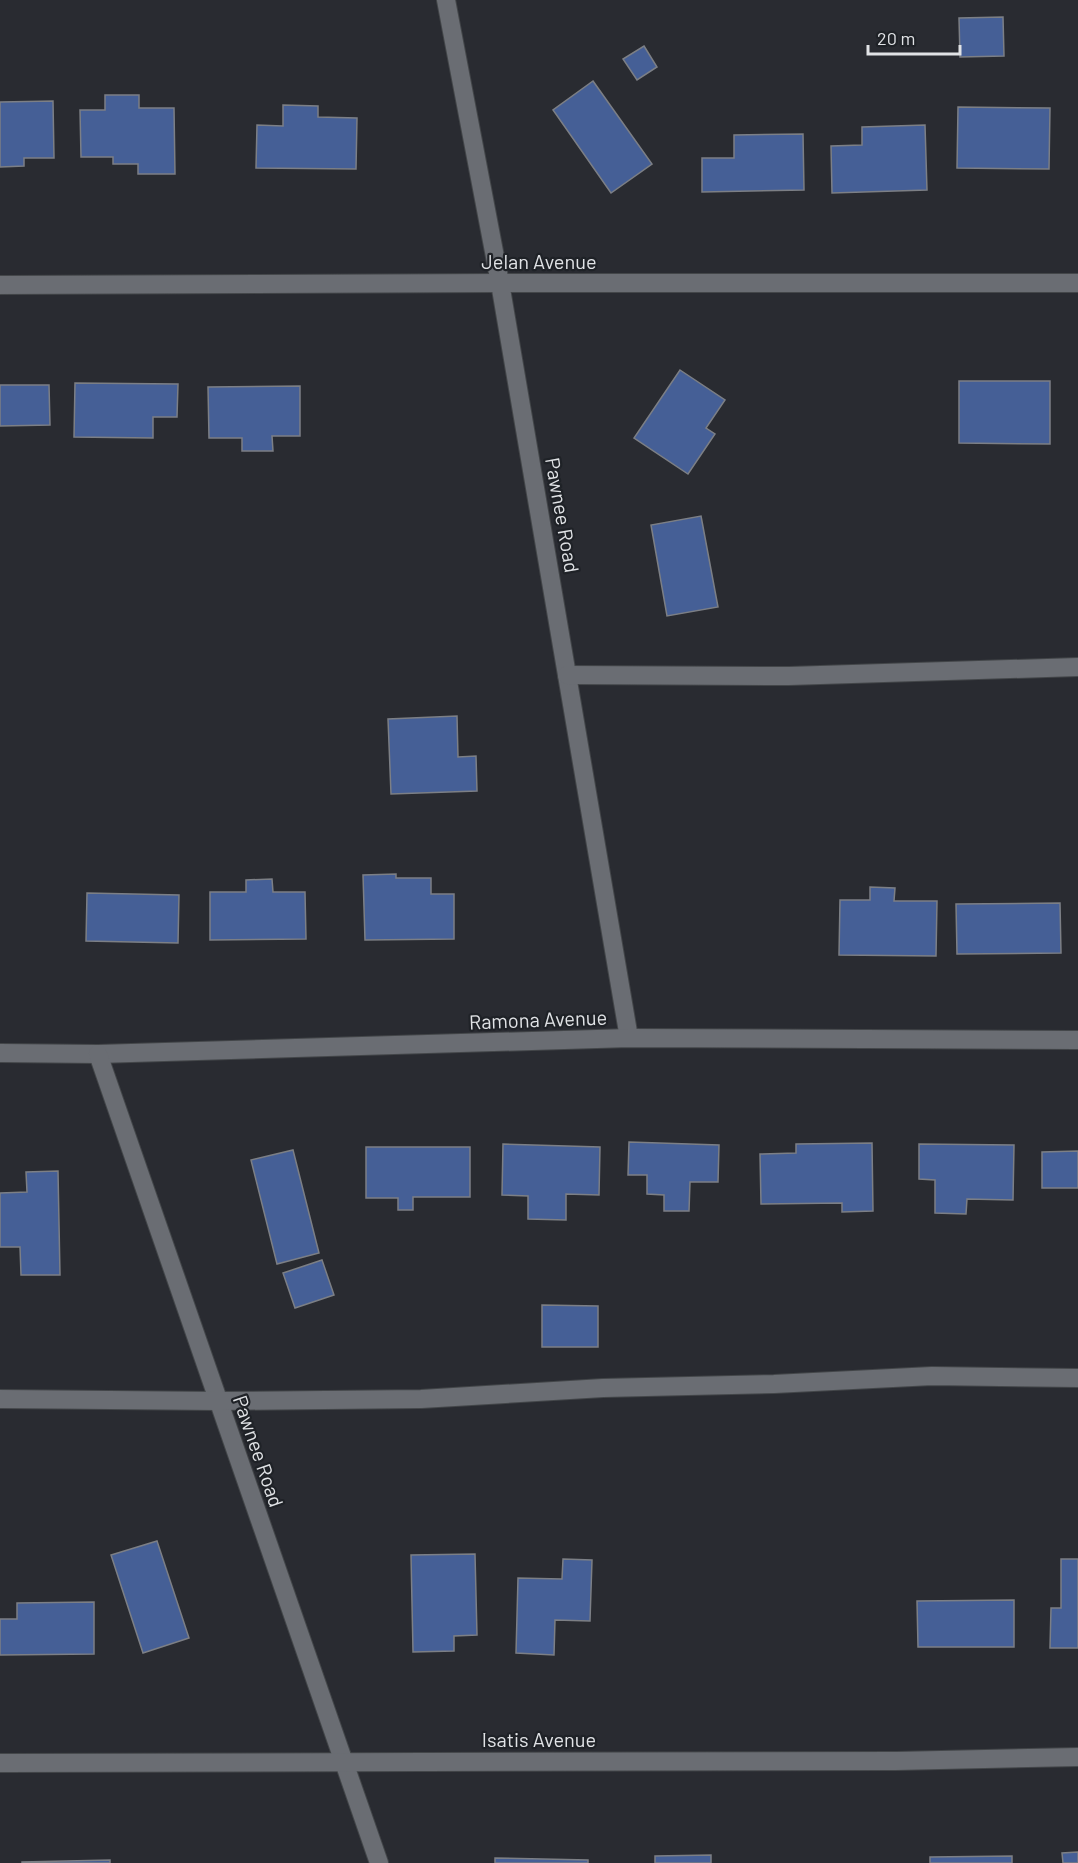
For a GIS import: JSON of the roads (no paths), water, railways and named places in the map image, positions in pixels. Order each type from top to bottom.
[{"type":"street","name":"Pawnee Road","points":[[446,0],[500,282],[628,1038]]},
{"type":"street","name":"Jelan Avenue","points":[[0,285],[500,282],[1078,283]]},
{"type":"street","points":[[567,675],[789,676],[1078,667]]},
{"type":"street","name":"Ramona Avenue","points":[[0,1053],[98,1054],[628,1038],[1078,1040]]},
{"type":"street","name":"Pawnee Road","points":[[98,1054],[379,1863]]},
{"type":"street","points":[[0,1399],[218,1401],[421,1399],[603,1388],[774,1384],[932,1376],[1078,1378]]},
{"type":"street","name":"Isatis Avenue","points":[[0,1763],[896,1761],[1078,1757]]}]
